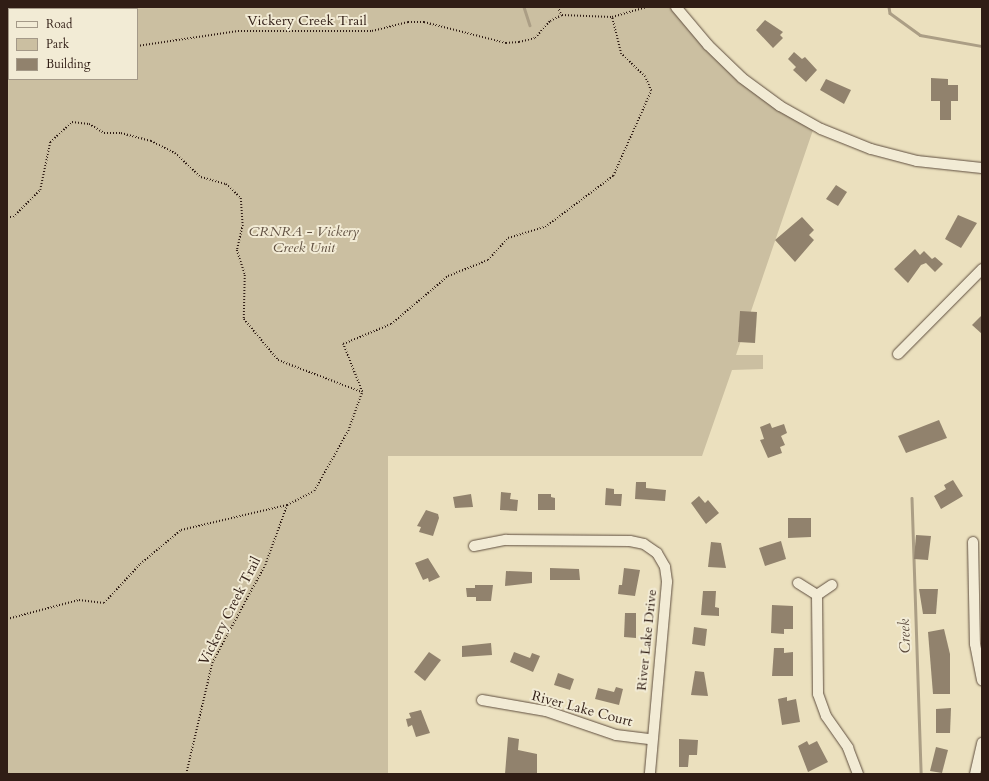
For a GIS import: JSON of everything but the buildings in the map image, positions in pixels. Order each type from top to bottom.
[{"type":"street","points":[[676,7],[708,45],[742,78],[780,106],[821,129],[871,149],[917,161],[982,168]]},
{"type":"street","points":[[898,354],[982,269]]},
{"type":"street","name":"River Lake Drive","points":[[474,546],[506,540],[630,541],[644,544],[657,553],[665,567],[667,582],[664,642],[652,739],[650,774]]},
{"type":"street","points":[[973,542],[975,644],[982,680]]},
{"type":"street","points":[[798,583],[817,595]]},
{"type":"street","points":[[817,595],[832,585]]},
{"type":"street","points":[[817,595],[818,694],[826,716],[848,748],[858,774]]},
{"type":"street","name":"River Lake Court","points":[[482,700],[546,711],[616,735],[652,739]]},
{"type":"street","points":[[975,774],[982,743]]},
{"type":"path","points":[[558,7],[562,15],[612,17],[648,7]]},
{"type":"path","name":"Vickery Creek Trail","points":[[138,46],[238,31],[372,31],[408,22],[424,22],[501,42],[519,42],[535,38],[550,21],[562,15]]},
{"type":"path","points":[[7,619],[79,600],[104,603],[140,564],[180,530],[288,505],[314,491],[348,432],[362,392],[343,344],[391,324],[448,276],[488,260],[508,238],[545,227],[613,176],[651,91],[645,76],[621,54],[612,17]]},
{"type":"path","points":[[7,217],[13,217],[40,190],[50,142],[72,122],[89,124],[104,133],[121,133],[152,141],[175,153],[201,177],[226,184],[241,198],[243,225],[237,250],[245,275],[244,319],[278,360],[362,392]]},
{"type":"path","name":"Vickery Creek Trail","points":[[186,774],[212,663],[265,565],[288,505]]},
{"type":"green space","name":"CRNRA - Vickery Creek Unit","points":[[7,7],[680,7],[737,78],[813,130],[736,355],[763,355],[763,369],[732,370],[702,456],[388,456],[388,774],[7,774]]},
{"type":"waterway","points":[[524,7],[530,25]]},
{"type":"waterway","points":[[889,7],[890,13],[920,35],[982,46]]},
{"type":"waterway","name":"Creek","points":[[912,498],[921,774]]}]
